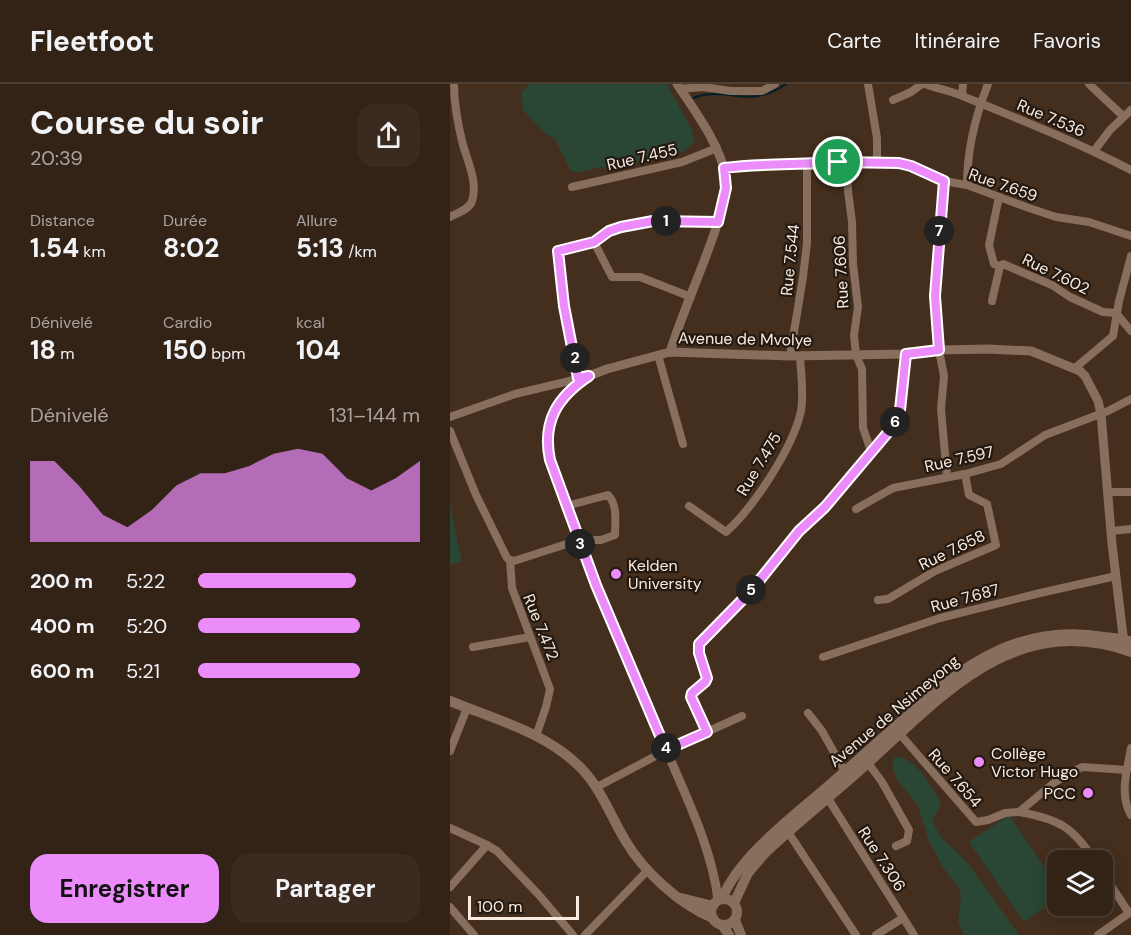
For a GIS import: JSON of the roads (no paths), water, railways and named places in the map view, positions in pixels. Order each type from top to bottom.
[{"type":"main road","name":"Avenue de Nsimeyong","points":[[718,902],[750,857],[953,677],[998,650],[1023,641],[1062,634],[1081,634],[1128,645]]},
{"type":"main road","name":"Avenue de Nsimeyong","points":[[734,903],[752,867],[827,797],[868,764],[899,734],[968,675],[1013,653],[1036,646],[1064,642],[1128,645]]},
{"type":"main road","points":[[450,701],[536,736],[572,759],[597,787],[627,843],[648,870],[695,910],[718,922],[730,924],[735,920]]},
{"type":"main road","points":[[680,897],[734,903],[737,910],[735,920],[741,935]]},
{"type":"main road","points":[[718,902],[711,914],[729,935]]},
{"type":"street","points":[[450,218],[472,202],[473,191],[457,113],[454,84]]},
{"type":"street","points":[[679,86],[731,91],[762,91],[775,84]]},
{"type":"street","points":[[868,84],[877,138],[877,163]]},
{"type":"street","name":"Rue 7.536","points":[[893,100],[924,84],[962,95],[1094,151],[1131,170]]},
{"type":"street","points":[[962,95],[963,84]]},
{"type":"street","points":[[967,185],[970,140],[988,84]]},
{"type":"street","points":[[1089,84],[1123,116]]},
{"type":"street","points":[[670,352],[718,222],[726,188],[724,168],[717,148],[679,86]]},
{"type":"street","points":[[1094,151],[1123,116],[1131,110]]},
{"type":"street","name":"Rue 7.455","points":[[572,188],[682,162],[717,148]]},
{"type":"street","name":"Rue 7.606","points":[[848,162],[853,264],[858,307],[854,335],[856,355],[862,369],[863,428],[871,451]]},
{"type":"street","name":"Rue 7.659","points":[[724,168],[755,164],[899,163],[944,181],[967,185],[1056,217],[1089,222],[1131,236]]},
{"type":"street","name":"Rue 7.544","points":[[795,356],[807,243],[807,165]]},
{"type":"street","points":[[944,181],[935,296],[939,350],[944,376],[941,409],[947,477]]},
{"type":"street","name":"Rue 7.602","points":[[999,197],[989,245],[994,264],[1000,266],[1003,264],[1028,274],[1103,312],[1116,313]]},
{"type":"street","points":[[578,378],[564,306],[558,251],[594,242],[609,231],[621,227],[653,221],[718,222]]},
{"type":"street","points":[[594,242],[612,277],[640,277],[690,297]]},
{"type":"street","points":[[1075,368],[1115,332],[1116,313],[1131,256]]},
{"type":"street","points":[[992,302],[1000,266]]},
{"type":"street","points":[[1116,313],[1131,331]]},
{"type":"street","name":"Avenue de Mvolye","points":[[718,902],[717,883],[706,849],[579,540],[550,460],[548,446],[552,417],[561,400],[574,386],[589,376],[635,360],[670,352],[795,356],[906,354],[939,350],[987,349],[1031,351],[1075,368],[1085,376],[1094,391],[1101,414],[1116,576],[1128,645]]},
{"type":"street","points":[[707,732],[691,697],[692,693],[707,678],[699,653],[699,644],[750,592],[799,531],[825,507],[890,430],[900,410],[906,354]]},
{"type":"street","points":[[658,356],[683,444]]},
{"type":"street","name":"Rue 7.475","points":[[689,506],[726,532],[740,520],[769,478],[796,428],[801,410],[795,356]]},
{"type":"street","points":[[450,417],[515,394],[589,376]]},
{"type":"street","name":"Rue 7.597","points":[[856,509],[893,488],[965,474],[1001,464],[1045,435],[1101,414],[1131,399]]},
{"type":"street","name":"Rue 7.472","points":[[450,431],[476,495],[510,560],[512,588],[550,689],[536,736]]},
{"type":"street","name":"Rue 7.658","points":[[878,600],[888,599],[935,571],[996,545],[987,504],[969,495],[965,474]]},
{"type":"street","points":[[1107,492],[1131,492]]},
{"type":"street","points":[[510,560],[514,561],[579,540],[601,540],[615,535],[615,506],[608,495],[566,506]]},
{"type":"street","points":[[1111,531],[1131,530]]},
{"type":"street","name":"Rue 7.687","points":[[823,657],[940,618],[1116,576]]},
{"type":"street","points":[[473,648],[530,637]]},
{"type":"street","points":[[450,751],[467,708]]},
{"type":"street","points":[[807,713],[822,730],[844,772]]},
{"type":"street","points":[[597,787],[666,750],[742,716]]},
{"type":"street","name":"Rue 7.654","points":[[899,734],[976,822],[1005,813],[1019,812],[1055,782],[1082,767],[1127,770]]},
{"type":"street","points":[[1130,813],[1124,793],[1131,748]]},
{"type":"street","points":[[868,764],[882,782],[909,830],[907,841],[896,846]]},
{"type":"street","name":"Rue 7.306","points":[[827,797],[914,935]]},
{"type":"street","points":[[1019,812],[1040,816],[1068,828],[1075,832],[1087,850]]},
{"type":"street","points":[[450,828],[487,845],[506,860],[573,935]]},
{"type":"street","points":[[788,832],[856,935]]},
{"type":"street","points":[[450,887],[487,845]]},
{"type":"street","points":[[585,935],[648,870]]},
{"type":"street","points":[[1098,935],[1130,913],[1113,888]]},
{"type":"street","points":[[450,907],[474,935]]},
{"type":"street","points":[[876,935],[903,918]]},
{"type":"waterway","points":[[693,98],[717,94],[760,96],[786,84]]},
{"type":"place","name":"Kelden University","points":[[616,574]]},
{"type":"place","name":"Collège Victor Hugo","points":[[979,762]]},
{"type":"place","name":"PCC","points":[[1088,793]]}]
